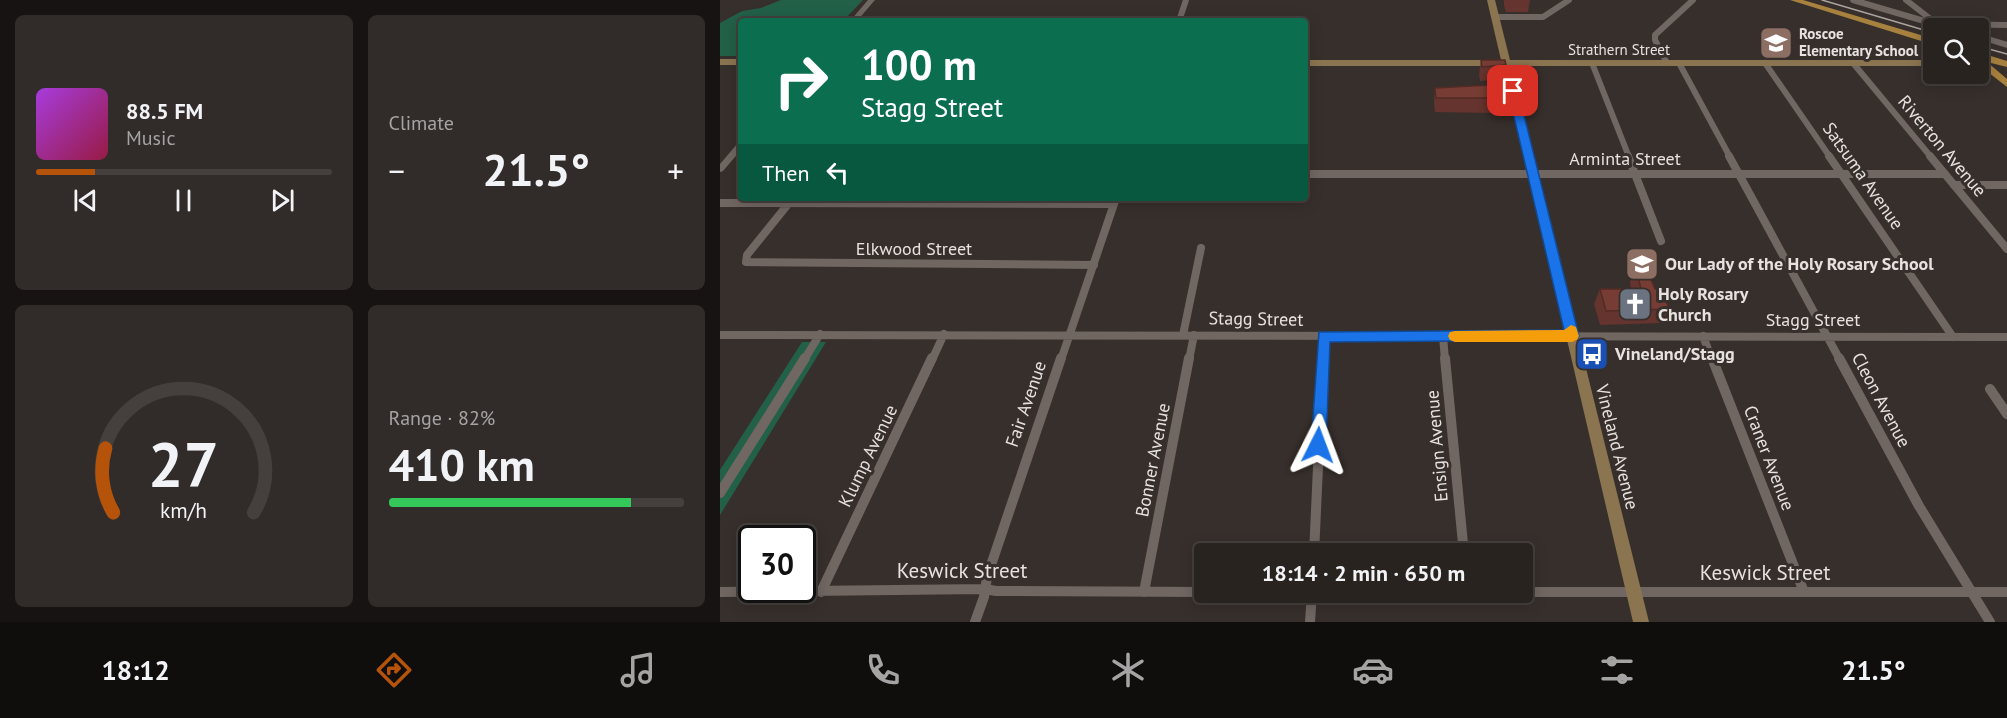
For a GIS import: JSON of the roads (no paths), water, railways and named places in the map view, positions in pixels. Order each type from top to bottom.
[{"type":"main road","name":"Vineland Avenue","points":[[1491,0],[1641,622]]},
{"type":"main road","points":[[1794,0],[1923,39]]},
{"type":"main road","points":[[1989,61],[2007,64]]},
{"type":"main road","points":[[720,62],[738,62]]},
{"type":"main road","name":"Strathern Street","points":[[1308,63],[1923,63]]},
{"type":"main road","points":[[1989,67],[2007,84]]},
{"type":"street","points":[[856,18],[872,0]]},
{"type":"street","points":[[1180,18],[1186,0]]},
{"type":"street","points":[[1495,17],[1543,17],[1569,0]]},
{"type":"street","points":[[1667,63],[1655,40],[1655,35],[1693,0]]},
{"type":"street","points":[[1853,0],[1923,20]]},
{"type":"street","points":[[1906,0],[1929,18]]},
{"type":"street","points":[[1989,25],[2007,25]]},
{"type":"street","points":[[1989,39],[2007,45]]},
{"type":"street","points":[[1592,63],[1661,241]]},
{"type":"street","name":"Cleon Avenue","points":[[1679,63],[1918,506],[1990,622]]},
{"type":"street","name":"Satsuma Avenue","points":[[1765,63],[1953,336]]},
{"type":"street","name":"Riverton Avenue","points":[[1853,63],[2007,249]]},
{"type":"street","points":[[720,168],[738,148]]},
{"type":"street","name":"Arminta Street","points":[[1308,174],[1946,174]]},
{"type":"street","points":[[1954,185],[2007,185]]},
{"type":"street","name":"Elkwood Street","points":[[791,201],[751,251],[746,262],[765,264],[1094,265]]},
{"type":"street","points":[[720,203],[1115,201]]},
{"type":"street","name":"Fair Avenue","points":[[975,622],[987,577],[1115,201]]},
{"type":"street","points":[[1183,335],[1201,248]]},
{"type":"street","points":[[720,493],[820,334]]},
{"type":"street","name":"Klump Avenue","points":[[820,592],[944,334]]},
{"type":"street","name":"Stagg Street","points":[[720,335],[2007,337]]},
{"type":"street","name":"Bonner Avenue","points":[[1144,592],[1194,335]]},
{"type":"street","points":[[1315,543],[1324,336]]},
{"type":"street","name":"Ensign Avenue","points":[[1443,336],[1463,543]]},
{"type":"street","name":"Craner Avenue","points":[[1703,336],[1804,592]]},
{"type":"street","points":[[1990,389],[2007,414]]},
{"type":"street","name":"Keswick Street","points":[[720,592],[985,589],[996,591],[1194,592]]},
{"type":"street","name":"Keswick Street","points":[[1533,592],[2007,592]]},
{"type":"street","points":[[1310,622],[1311,603]]},
{"type":"railway","points":[[1822,0],[1923,30]]},
{"type":"railway","points":[[1989,49],[2007,54]]},
{"type":"place","name":"Roscoe Elementary School","points":[[1776,43]]},
{"type":"place","name":"Our Lady of the Holy Rosary School","points":[[1642,264]]},
{"type":"place","name":"Holy Rosary Church","points":[[1635,304]]},
{"type":"place","name":"Vineland/Stagg","points":[[1592,354]]}]
